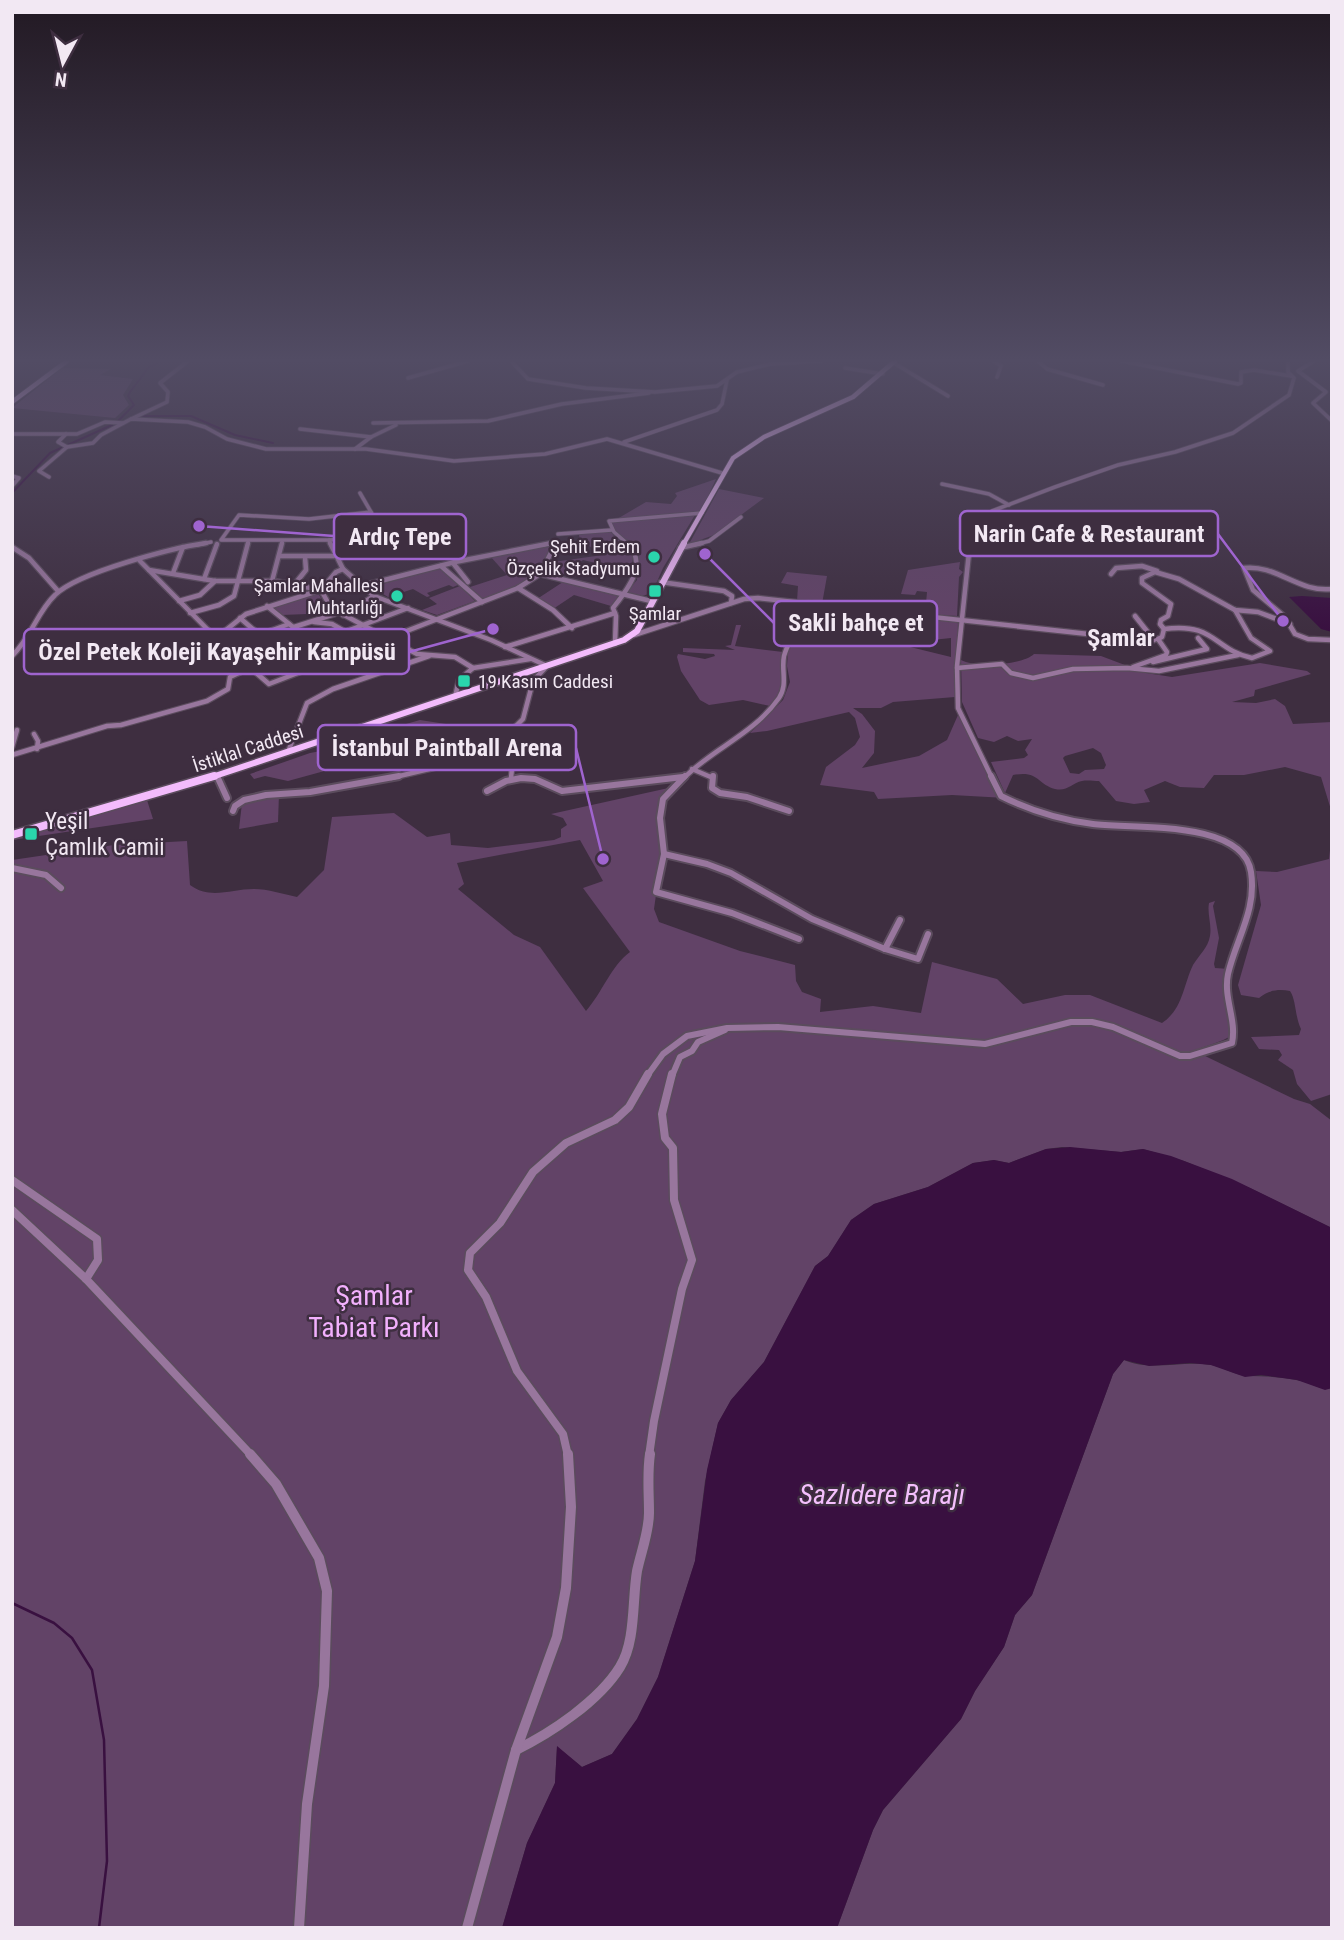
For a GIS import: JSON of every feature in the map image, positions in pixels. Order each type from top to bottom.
[{"type":"main road","points":[[632,636],[722,474],[740,452]]},
{"type":"main road","name":"İstiklal Caddesi","points":[[12,835],[288,752],[615,644],[632,636]]},
{"type":"street","points":[[49,477],[39,471],[59,452]]},
{"type":"street","points":[[379,452],[468,461],[558,452]]},
{"type":"street","points":[[648,452],[722,474]]},
{"type":"street","points":[[467,1928],[516,1750],[559,1625],[566,1588],[571,1507],[570,1465],[563,1434],[516,1371],[486,1297],[468,1270],[467,1263],[470,1253],[500,1223],[533,1172],[566,1143],[615,1120],[629,1108],[652,1066],[674,1043],[687,1036],[727,1028],[805,1029],[985,1044],[1044,1031],[1070,1022],[1092,1022],[1114,1027],[1167,1052],[1190,1056],[1232,1043],[1235,1034],[1226,1004],[1227,978],[1250,915],[1252,885],[1250,864],[1245,857],[1220,840],[1202,832],[1085,822],[1001,796],[958,708],[957,668],[971,530],[992,510],[1118,465],[1176,452]]},
{"type":"street","points":[[12,476],[19,478],[12,486]]},
{"type":"street","points":[[942,484],[984,493],[1009,505]]},
{"type":"street","points":[[183,549],[217,544],[329,541],[384,536],[360,493]]},
{"type":"street","points":[[248,543],[226,542],[221,539],[239,515],[309,519],[372,512]]},
{"type":"street","points":[[615,644],[614,605],[635,579],[635,553],[612,530],[609,521],[702,513]]},
{"type":"street","points":[[680,548],[709,541],[741,517]]},
{"type":"street","points":[[558,534],[612,530]]},
{"type":"street","points":[[329,541],[343,569],[374,596],[547,666],[533,677],[526,715],[520,724],[488,754]]},
{"type":"street","points":[[12,656],[58,591],[82,580],[211,542]]},
{"type":"street","points":[[141,562],[225,647],[270,684],[518,588],[540,574],[556,542],[453,563],[361,586]]},
{"type":"street","points":[[190,613],[232,598],[239,583],[248,543]]},
{"type":"street","points":[[272,581],[282,543]]},
{"type":"street","points":[[204,579],[217,544]]},
{"type":"street","points":[[12,547],[29,558],[58,591]]},
{"type":"street","points":[[173,573],[183,549]]},
{"type":"street","points":[[279,556],[334,555]]},
{"type":"street","points":[[294,585],[306,570],[305,557]]},
{"type":"street","points":[[453,563],[468,582]]},
{"type":"street","points":[[441,566],[482,602]]},
{"type":"street","points":[[1111,574],[1114,569],[1140,566],[1189,584],[1235,610],[1258,612],[1290,624]]},
{"type":"street","points":[[1332,589],[1316,591],[1264,568],[1244,568],[1252,589],[1290,624],[1293,632],[1298,636],[1332,640]]},
{"type":"street","points":[[216,638],[240,618],[267,606],[320,590],[336,572],[343,569]]},
{"type":"street","points":[[149,570],[215,581],[272,581],[320,590]]},
{"type":"street","points":[[632,636],[731,603],[758,598],[1156,640],[1164,634],[1160,624],[1161,620],[1168,616],[1171,604],[1142,583],[1142,578],[1157,572]]},
{"type":"street","points":[[540,574],[651,601]]},
{"type":"street","points":[[179,601],[200,594],[215,581]]},
{"type":"street","points":[[661,582],[724,591],[732,596],[731,603]]},
{"type":"street","points":[[518,588],[553,610],[572,628]]},
{"type":"street","points":[[320,590],[328,606],[417,654],[456,657],[473,668]]},
{"type":"street","points":[[225,647],[256,633],[341,614],[374,596]]},
{"type":"street","points":[[799,939],[732,913],[656,892],[664,854],[660,818],[663,799],[699,762],[733,743],[780,697],[784,684],[783,660],[787,647],[811,603]]},
{"type":"street","points":[[267,606],[314,644]]},
{"type":"street","points":[[12,755],[107,726],[121,725],[207,701],[228,689],[230,677],[249,668],[408,608]]},
{"type":"street","points":[[957,668],[1002,664],[1011,673],[1033,678],[1064,670],[1125,668],[1159,671],[1238,655],[1256,658],[1270,651],[1251,638],[1235,610]]},
{"type":"street","points":[[505,647],[615,613]]},
{"type":"street","points":[[1135,616],[1167,652],[1153,662]]},
{"type":"street","points":[[240,618],[283,655]]},
{"type":"street","points":[[312,622],[332,624],[347,632]]},
{"type":"street","points":[[1164,629],[1189,627],[1204,631],[1238,655]]},
{"type":"street","points":[[1125,668],[1207,649],[1198,638]]},
{"type":"street","points":[[288,752],[307,703],[333,689],[430,656]]},
{"type":"street","points":[[455,697],[459,680],[473,668],[531,659]]},
{"type":"street","points":[[524,674],[533,677]]},
{"type":"street","points":[[12,747],[17,730]]},
{"type":"street","points":[[34,734],[38,741],[37,749]]},
{"type":"street","points":[[233,811],[235,806],[244,800],[382,780],[514,749],[511,778]]},
{"type":"street","points":[[692,769],[713,776],[712,788],[720,793],[747,797],[789,811]]},
{"type":"street","points":[[216,775],[227,797]]},
{"type":"street","points":[[487,791],[511,778],[541,782],[551,790],[562,791],[685,776]]},
{"type":"street","points":[[664,854],[707,864],[731,873],[812,919],[885,950],[918,958],[928,934]]},
{"type":"street","points":[[12,867],[46,875],[61,888]]},
{"type":"street","points":[[885,950],[900,920]]},
{"type":"street","points":[[516,1750],[561,1725],[592,1698],[621,1665],[629,1639],[637,1573],[649,1516],[647,1475],[654,1422],[670,1357],[682,1289],[692,1260],[674,1200],[673,1148],[665,1138],[662,1114],[674,1066],[680,1057],[692,1051],[698,1042],[727,1028]]},
{"type":"street","points":[[12,1180],[97,1239],[101,1252],[98,1263],[86,1279]]},
{"type":"street","points":[[12,1210],[86,1279],[226,1427],[276,1484],[319,1558],[327,1591],[324,1686],[307,1804],[299,1928]]},
{"type":"green space","points":[[716,479],[701,512],[617,519],[646,502],[671,504],[677,496],[675,493]]},
{"type":"green space","points":[[719,489],[764,498],[714,535],[689,544]]},
{"type":"green space","name":"Şehit Erdem Özçelik Stadyumu","points":[[695,515],[663,568],[652,593],[642,596],[627,592],[637,580],[639,554],[615,532],[611,522]]},
{"type":"green space","points":[[609,529],[634,554],[630,571],[583,560],[564,574],[549,570],[553,562],[603,555],[580,540],[579,535],[565,536],[564,533]]},
{"type":"green space","points":[[551,545],[540,567],[516,586],[483,599],[470,587],[507,575],[490,556]]},
{"type":"green space","points":[[960,562],[959,569],[963,572],[959,577],[957,616],[925,614],[927,592],[901,594],[908,570]]},
{"type":"green space","points":[[439,568],[458,585],[449,585],[427,593],[430,596],[427,597],[413,589],[388,597],[372,587]]},
{"type":"green space","points":[[787,572],[827,576],[822,604],[797,601],[798,586],[781,583]]},
{"type":"green space","points":[[566,580],[619,596],[611,606],[574,595],[553,609],[537,599]]},
{"type":"green space","points":[[460,586],[475,601],[437,615],[422,610],[437,604],[429,598]]},
{"type":"green space","points":[[318,593],[327,609],[307,614],[282,615],[271,606]]},
{"type":"green space","points":[[782,601],[808,604],[787,645],[785,682],[778,697],[770,706],[743,700],[709,705],[700,700],[681,671],[678,654],[705,659],[715,656],[683,652],[683,648],[735,650],[725,646],[731,645],[736,625],[741,625],[735,646],[783,652]]},
{"type":"green space","points":[[814,604],[958,621],[955,697],[893,702],[881,708],[853,708],[862,714],[875,731],[874,753],[862,768],[919,756],[947,740],[958,715],[995,785],[1006,798],[952,795],[878,799],[874,792],[820,785],[826,767],[855,745],[860,737],[855,718],[849,712],[750,733],[783,700],[790,682],[788,652]],"holes":[[[951,638],[951,657],[902,645]]]},
{"type":"green space","points":[[1034,654],[1101,656],[1146,673],[1172,677],[1260,663],[1307,671],[1311,674],[1255,690],[1254,696],[1232,702],[1256,703],[1275,699],[1285,706],[1293,724],[1332,722],[1332,813],[1321,777],[1285,767],[1244,775],[1214,775],[1204,788],[1180,787],[1165,781],[1144,790],[1150,802],[1134,804],[1116,801],[1099,781],[1082,781],[1059,790],[1028,774],[1013,775],[1005,793],[991,762],[1024,758],[1028,755],[1025,750],[1032,739],[1018,741],[1007,736],[994,742],[978,738],[962,702],[961,660],[987,665],[1028,658]],"holes":[[[1093,748],[1101,753],[1106,765],[1104,769],[1085,770],[1079,774],[1070,773],[1063,758]]]},
{"type":"green space","points":[[420,720],[446,724],[451,731],[451,740],[416,751],[361,761],[288,781],[265,776],[254,779],[250,774],[310,753],[337,748],[340,742],[362,738],[365,744],[377,740],[367,735]]},
{"type":"green space","name":"Şamlar Tabiat Parkı","points":[[673,787],[662,797],[663,845],[654,909],[659,922],[740,951],[795,965],[796,981],[802,992],[821,999],[820,1012],[873,1006],[921,1013],[932,962],[997,979],[1023,1004],[1065,995],[1090,995],[1162,1023],[1178,1004],[1193,965],[1209,940],[1209,903],[1215,901],[1213,906],[1219,938],[1214,964],[1215,968],[1229,969],[1224,997],[1236,1027],[1230,1036],[1201,1048],[1203,1055],[1294,1099],[1310,1104],[1332,1121],[1332,1228],[1250,1188],[1184,1161],[1143,1149],[1121,1152],[1062,1147],[1046,1149],[1009,1163],[994,1160],[973,1163],[928,1187],[874,1204],[851,1220],[828,1256],[815,1266],[764,1362],[731,1400],[718,1423],[705,1481],[695,1561],[658,1677],[637,1719],[612,1754],[582,1767],[557,1747],[555,1783],[527,1843],[502,1928],[12,1928],[12,860],[114,845],[187,841],[190,885],[213,893],[259,889],[297,897],[324,870],[332,817],[394,813],[427,837],[450,833],[451,845],[488,848],[561,837],[561,829],[567,825],[563,818],[551,814]],"holes":[[[580,840],[603,881],[583,888],[630,952],[617,965],[586,1011],[540,947],[514,935],[458,889],[464,884],[457,863]]]},
{"type":"green space","points":[[279,794],[278,822],[239,829],[242,803]]},
{"type":"green space","points":[[147,800],[153,819],[12,840],[12,838]]},
{"type":"green space","points":[[1332,833],[1332,1094],[1311,1101],[1297,1084],[1293,1070],[1278,1060],[1282,1055],[1279,1050],[1259,1049],[1251,1037],[1299,1035],[1301,1029],[1290,991],[1274,991],[1259,998],[1241,995],[1238,985],[1261,905],[1256,871],[1277,872],[1329,859]]},
{"type":"green space","points":[[1124,1360],[1156,1366],[1211,1365],[1243,1376],[1288,1379],[1332,1388],[1332,1928],[837,1928],[883,1810],[961,1719],[975,1691],[1004,1647],[1015,1615],[1032,1595],[1113,1374]]},
{"type":"water","points":[[1289,597],[1332,598],[1332,632],[1321,629]]},
{"type":"water","name":"Sazlıdere Barajı","points":[[1070,1147],[1121,1152],[1143,1149],[1171,1156],[1232,1179],[1332,1228],[1332,1388],[1325,1390],[1297,1380],[1261,1375],[1245,1377],[1211,1365],[1190,1363],[1149,1366],[1124,1360],[1113,1374],[1032,1595],[1015,1615],[1004,1647],[975,1691],[961,1719],[883,1810],[837,1928],[502,1928],[527,1843],[555,1783],[557,1746],[582,1767],[612,1754],[637,1719],[658,1677],[695,1561],[707,1470],[718,1423],[731,1400],[764,1362],[815,1266],[828,1256],[851,1220],[874,1204],[928,1187],[973,1163],[994,1160],[1009,1163],[1046,1149]]},
{"type":"waterway","points":[[12,493],[53,452]]},
{"type":"waterway","points":[[12,1603],[54,1623],[72,1638],[92,1670],[104,1740],[107,1861],[99,1928]]},
{"type":"place","name":"Ardıç Tepe","points":[[199,526]]},
{"type":"place","name":"Sakli bahçe et","points":[[705,554]]},
{"type":"place","name":"Şehit Erdem Özçelik Stadyumu","points":[[654,557]]},
{"type":"place","name":"Şamlar","points":[[655,591]]},
{"type":"place","name":"Şamlar Mahallesi Muhtarlığı","points":[[397,596]]},
{"type":"place","name":"Narin Cafe & Restaurant","points":[[1283,621]]},
{"type":"place","name":"Özel Petek Koleji Kayaşehir Kampüsü","points":[[493,629]]},
{"type":"place","name":"19 Kasım Caddesi","points":[[464,681]]},
{"type":"place","name":"Yeşil Çamlık Camii","points":[[31,834]]},
{"type":"place","name":"İstanbul Paintball Arena","points":[[603,859]]},
{"type":"district","name":"Şamlar","points":[[1121,638]]}]
